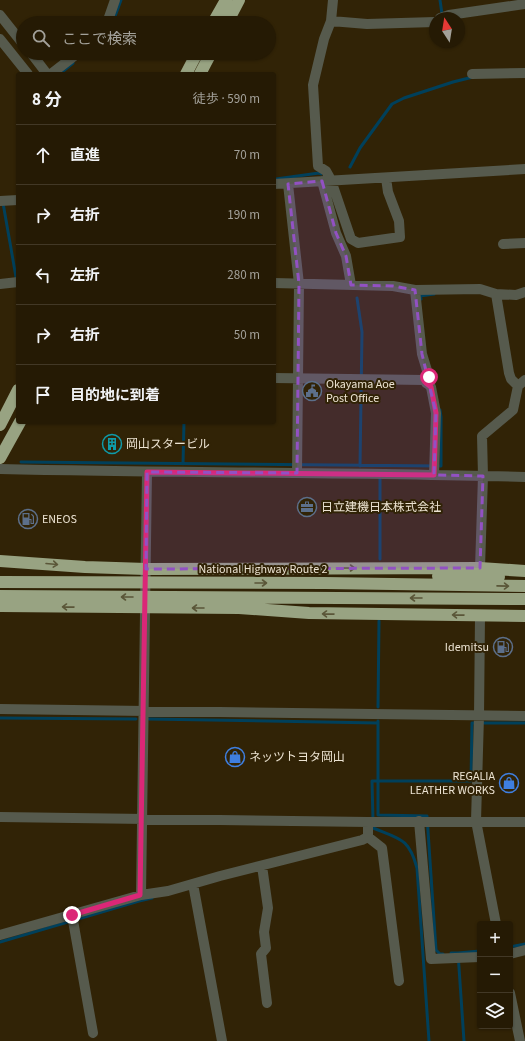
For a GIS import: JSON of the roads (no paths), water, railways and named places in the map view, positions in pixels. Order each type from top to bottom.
[{"type":"highway","points":[[217,16],[226,0]]},
{"type":"highway","points":[[231,16],[239,0]]},
{"type":"highway","points":[[187,72],[193,60]]},
{"type":"highway","points":[[201,72],[207,60]]},
{"type":"highway","points":[[0,425],[16,394]]},
{"type":"highway","points":[[0,458],[19,424]]},
{"type":"highway","points":[[0,562],[146,569],[480,568],[525,571]]},
{"type":"highway","points":[[325,584],[396,576],[525,576]]},
{"type":"highway","name":"National Highway Route 2","points":[[0,582],[525,586]]},
{"type":"highway","points":[[0,596],[525,599]]},
{"type":"highway","points":[[0,606],[239,608],[309,613],[525,616]]},
{"type":"street","points":[[109,16],[115,0]]},
{"type":"street","points":[[333,0],[331,21],[324,39],[313,85],[318,166],[326,171],[336,233],[346,256],[351,285]]},
{"type":"street","points":[[465,13],[525,4]]},
{"type":"street","points":[[0,15],[16,35]]},
{"type":"street","points":[[331,21],[368,24],[429,22]]},
{"type":"street","points":[[0,39],[16,59]]},
{"type":"street","points":[[17,60],[26,72]]},
{"type":"street","points":[[36,60],[45,72]]},
{"type":"street","points":[[54,72],[69,60]]},
{"type":"street","points":[[472,74],[525,73]]},
{"type":"street","points":[[276,184],[525,169]]},
{"type":"street","points":[[327,181],[351,239],[358,243],[400,237],[399,221],[388,192],[386,178]]},
{"type":"street","points":[[288,184],[299,284],[297,468]]},
{"type":"street","points":[[0,201],[16,200]]},
{"type":"street","points":[[503,244],[525,243]]},
{"type":"street","points":[[0,284],[16,282]]},
{"type":"street","points":[[276,283],[393,286],[415,290],[480,289],[496,294],[516,295],[525,292]]},
{"type":"street","points":[[415,290],[422,354],[429,377],[426,383]]},
{"type":"street","points":[[480,568],[483,476],[482,436],[513,410],[522,383],[511,379],[509,373],[496,294]]},
{"type":"street","points":[[276,378],[424,380],[431,387],[436,413],[434,469]]},
{"type":"street","points":[[0,469],[147,472],[297,468],[381,474],[434,469],[483,476],[525,477]]},
{"type":"street","points":[[140,895],[147,472]]},
{"type":"street","points":[[480,616],[476,821],[495,921]]},
{"type":"street","points":[[0,709],[525,716]]},
{"type":"street","points":[[0,817],[371,822],[525,822]]},
{"type":"street","points":[[424,821],[430,959],[477,957]]},
{"type":"street","points":[[371,822],[371,838],[382,848],[399,981]]},
{"type":"street","points":[[0,935],[72,919],[140,895],[194,887],[371,838]]},
{"type":"street","points":[[262,869],[268,908],[264,932],[266,948],[261,954],[267,1003]]},
{"type":"street","points":[[194,887],[222,1041]]},
{"type":"street","points":[[72,919],[93,1033]]},
{"type":"street","points":[[513,953],[525,950]]},
{"type":"street","points":[[513,1007],[520,1041]]},
{"type":"waterway","points":[[115,16],[121,0]]},
{"type":"waterway","points":[[440,0],[442,12]]},
{"type":"waterway","points":[[62,72],[73,63]]},
{"type":"waterway","points":[[350,167],[360,148],[392,104],[404,98],[473,77]]},
{"type":"waterway","points":[[276,179],[319,173],[321,174]]},
{"type":"waterway","points":[[3,203],[16,277]]},
{"type":"waterway","points":[[421,299],[420,296],[434,294]]},
{"type":"waterway","points":[[357,298],[362,332],[360,466]]},
{"type":"waterway","points":[[21,462],[441,466],[440,410]]},
{"type":"waterway","points":[[183,464],[184,424]]},
{"type":"waterway","points":[[380,476],[380,559]]},
{"type":"waterway","points":[[378,707],[379,621]]},
{"type":"waterway","points":[[0,718],[136,719]]},
{"type":"waterway","points":[[149,719],[378,723]]},
{"type":"waterway","points":[[378,721],[378,815],[427,816],[436,950],[440,954],[443,954]]},
{"type":"waterway","points":[[373,820],[372,781],[471,781],[472,723],[474,723]]},
{"type":"waterway","points":[[484,723],[525,723]]},
{"type":"waterway","points":[[373,828],[397,838],[407,845],[411,851],[417,868],[429,1041]]},
{"type":"waterway","points":[[0,942],[152,898]]},
{"type":"waterway","points":[[513,946],[525,944]]},
{"type":"waterway","points":[[458,953],[477,951]]},
{"type":"waterway","points":[[451,953],[458,953],[464,1041]]},
{"type":"place","name":"Okayama Aoe Post Office","points":[[312,391]]},
{"type":"place","name":"岡山スタービル","points":[[112,444]]},
{"type":"place","name":"日立建機日本株式会社","points":[[307,507]]},
{"type":"place","name":"ENEOS","points":[[28,519]]},
{"type":"place","name":"Idemitsu","points":[[503,647]]},
{"type":"place","name":"ネッツトヨタ岡山","points":[[235,757]]},
{"type":"place","name":"REGALIA LEATHER WORKS","points":[[509,783]]}]
